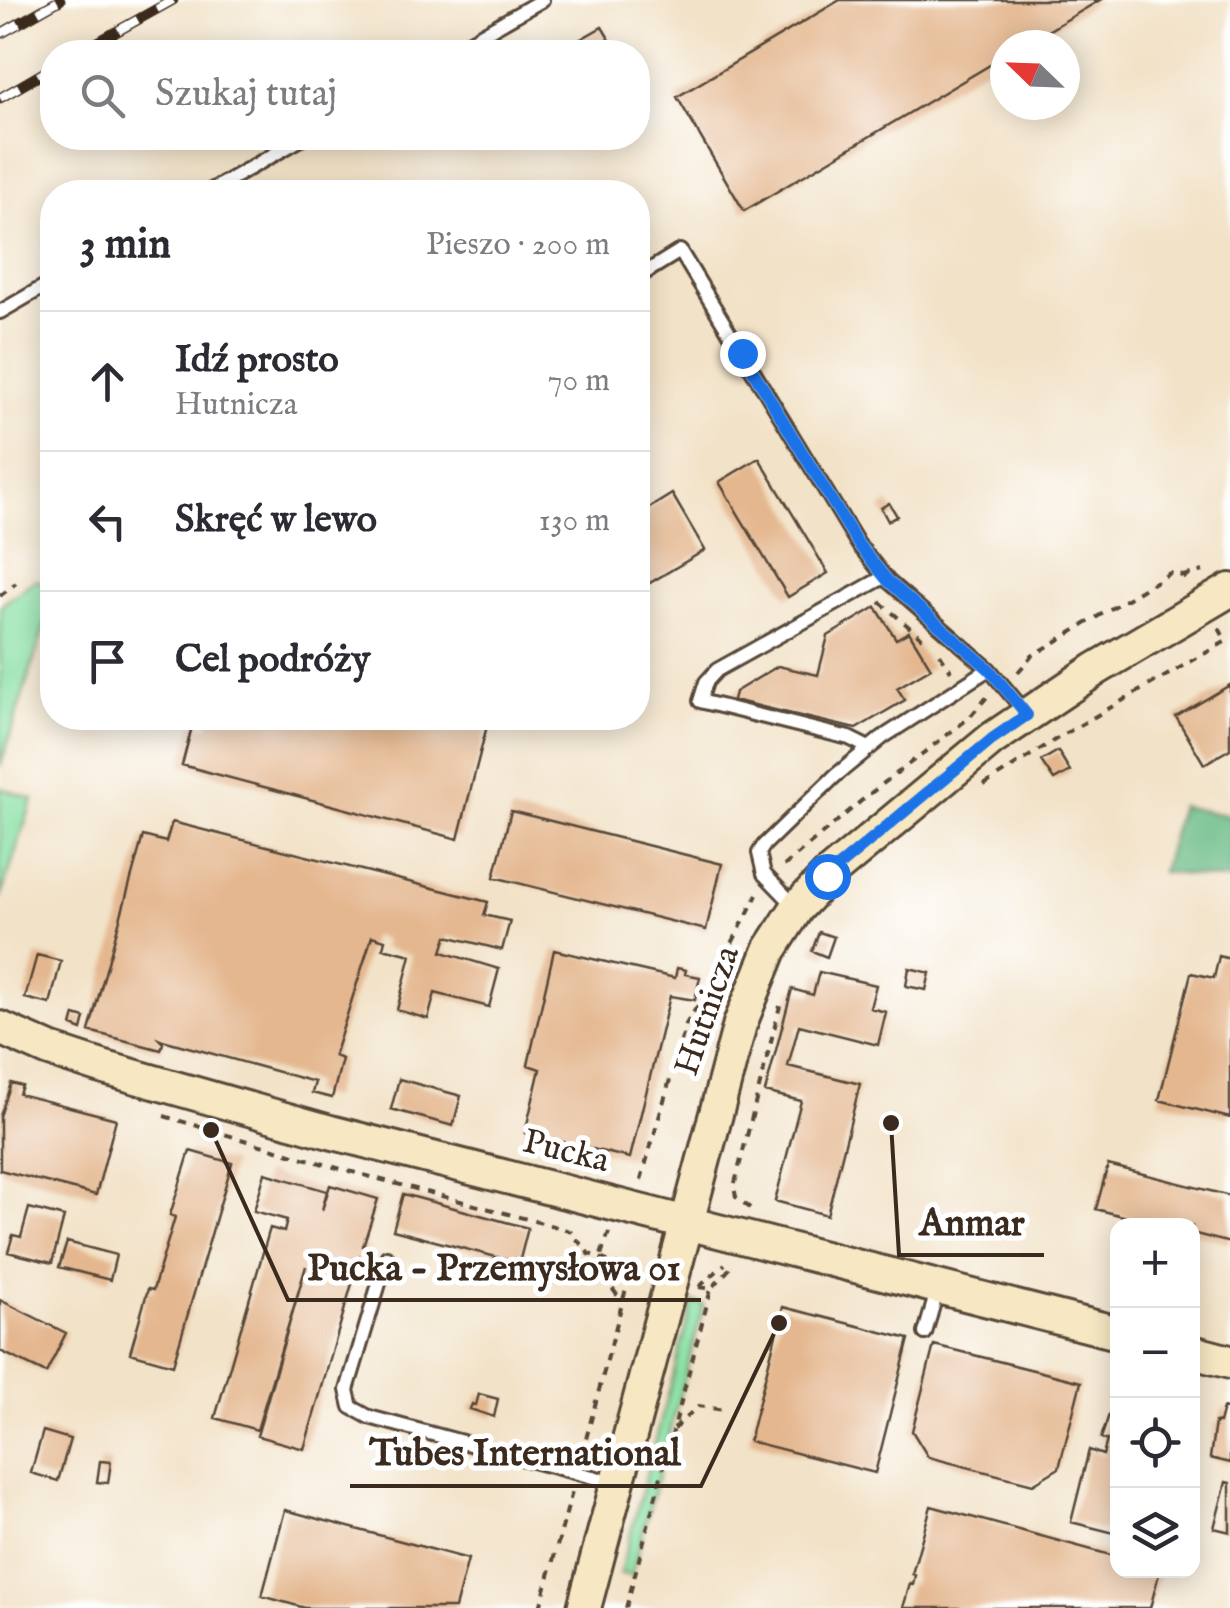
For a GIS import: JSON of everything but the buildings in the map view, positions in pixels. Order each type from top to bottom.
[{"type":"main road","name":"Hutnicza","points":[[584,1608],[740,1024],[770,950],[797,908],[827,876],[992,739],[1096,670],[1230,590]]},
{"type":"main road","name":"Pucka","points":[[0,1028],[50,1050],[239,1106],[1110,1332]]},
{"type":"main road","points":[[1200,1354],[1230,1362]]},
{"type":"lane","points":[[472,40],[542,0]]},
{"type":"lane","points":[[229,180],[282,150]]},
{"type":"lane","points":[[650,270],[680,251],[858,544],[884,577],[989,669],[1027,715]]},
{"type":"lane","points":[[0,312],[40,289]]},
{"type":"lane","points":[[869,748],[849,738],[700,701],[706,682],[717,670],[884,577]]},
{"type":"lane","points":[[797,908],[764,874],[759,854],[835,776],[869,748],[989,669]]},
{"type":"lane","points":[[387,1257],[347,1390],[351,1407],[368,1417],[618,1484]]},
{"type":"lane","points":[[926,1333],[938,1288]]},
{"type":"path","points":[[1020,670],[1032,656],[1170,573],[1183,576],[1192,584]]},
{"type":"path","points":[[0,596],[16,584]]},
{"type":"path","points":[[869,586],[880,603],[926,642]]},
{"type":"path","points":[[984,785],[1061,736],[1230,640]]},
{"type":"path","points":[[942,654],[961,687]]},
{"type":"path","points":[[782,867],[968,718],[982,702]]},
{"type":"path","points":[[637,1193],[686,1024],[757,893]]},
{"type":"path","points":[[756,1216],[736,1197],[734,1186],[782,996]]},
{"type":"path","points":[[609,1232],[598,1267],[623,1302]]},
{"type":"path","points":[[711,1289],[699,1287],[740,1252]]},
{"type":"path","points":[[540,1608],[633,1270],[600,1259]]},
{"type":"path","points":[[626,1608],[711,1289],[737,1262]]},
{"type":"path","points":[[674,1429],[698,1406],[723,1410]]},
{"type":"green space","points":[[35,580],[40,581],[40,641],[0,767],[0,606]]},
{"type":"green space","points":[[0,788],[33,799],[0,899]]},
{"type":"green space","points":[[1180,806],[1230,816],[1230,880],[1162,872]]},
{"type":"green space","points":[[693,1302],[704,1305],[631,1576],[620,1573]]},
{"type":"railway","points":[[0,34],[60,0]]},
{"type":"railway","points":[[101,40],[173,0]]},
{"type":"railway","points":[[0,98],[40,75]]},
{"type":"place","name":"Anmar","points":[[891,1123]]},
{"type":"place","name":"Pucka - Przemysłowa 01","points":[[211,1130]]},
{"type":"place","name":"Tubes International","points":[[779,1323]]},
{"type":"route","points":[[742,353],[858,544],[888,581],[989,669],[1027,715],[992,739],[827,876]]}]
